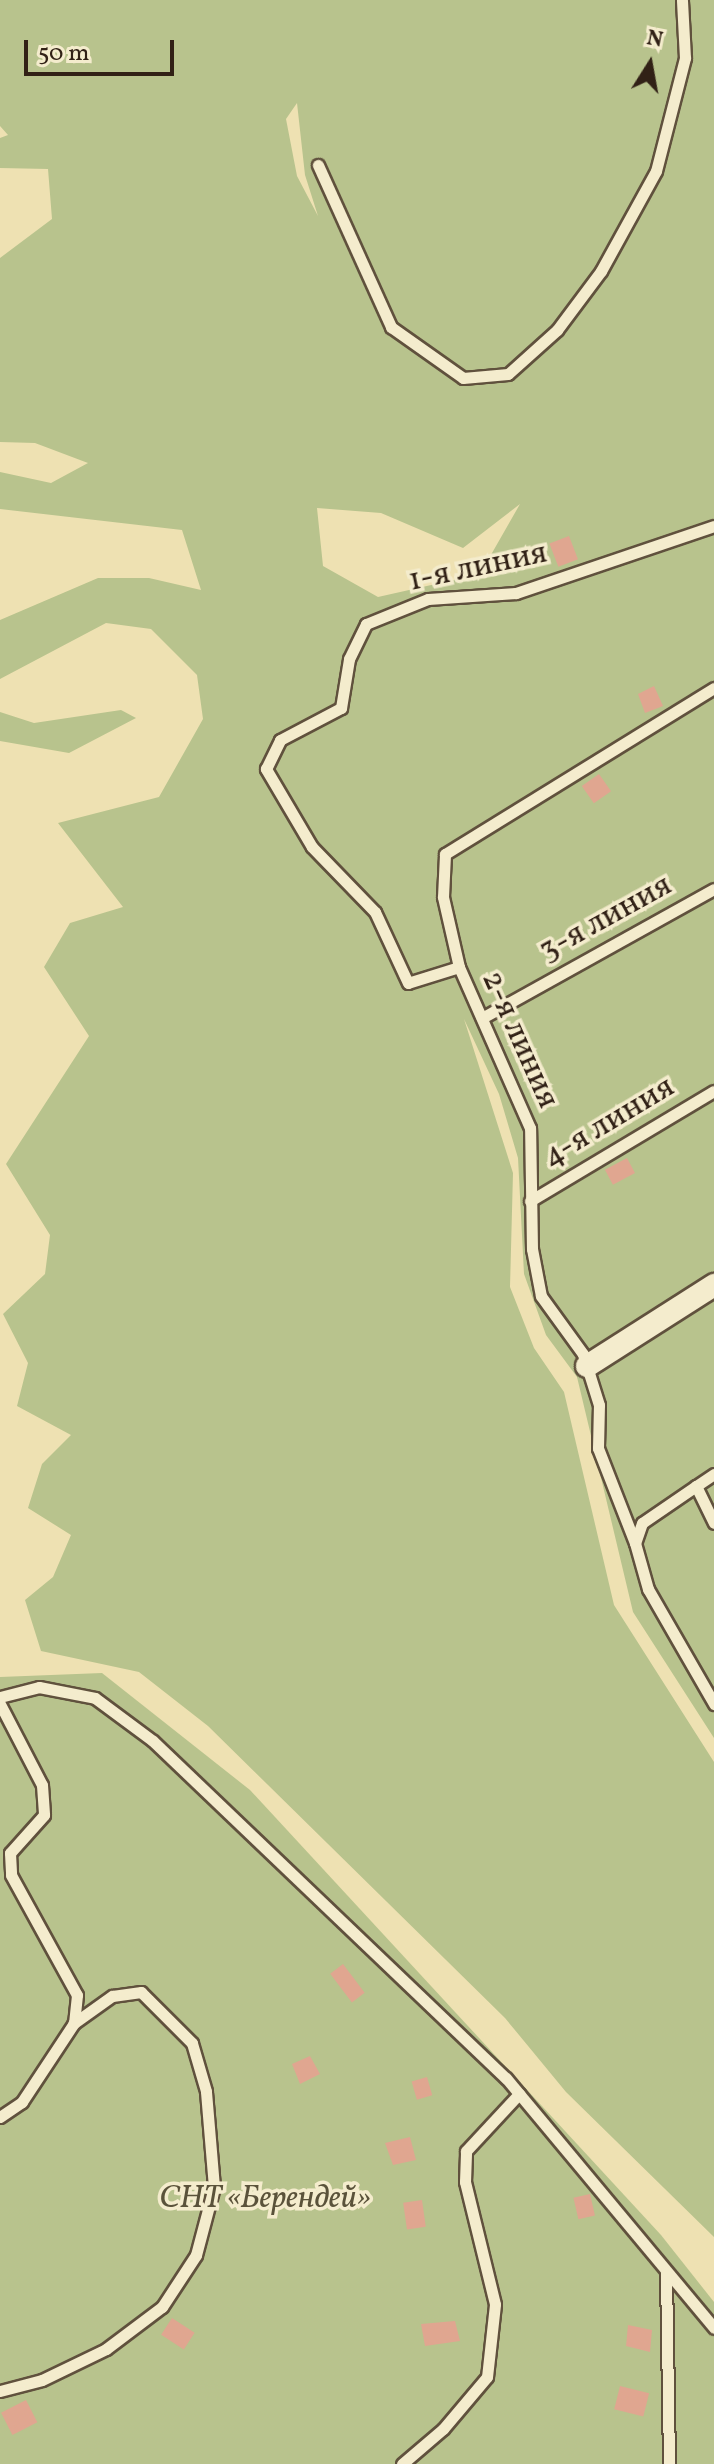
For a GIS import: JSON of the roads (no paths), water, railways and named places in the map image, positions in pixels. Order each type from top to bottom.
[{"type":"street","points":[[587,1366],[714,1285]]},
{"type":"lane","points":[[318,165],[391,327],[463,378],[508,374],[557,330],[601,271],[656,171],[685,58],[682,0]]},
{"type":"lane","name":"1-я линия","points":[[459,967],[408,983],[375,912],[312,847],[266,769],[280,740],[341,708],[349,659],[366,624],[428,599],[516,593],[714,526]]},
{"type":"lane","name":"2-я линия","points":[[714,688],[445,854],[443,897],[459,967],[530,1128],[530,1201],[541,1296],[587,1366],[599,1405],[598,1448],[635,1543],[648,1589],[714,1704]]},
{"type":"lane","name":"3-я линия","points":[[482,1018],[714,889]]},
{"type":"lane","name":"4-я линия","points":[[530,1201],[714,1091]]},
{"type":"lane","points":[[635,1543],[642,1523],[714,1474]]},
{"type":"lane","points":[[696,1486],[714,1523]]},
{"type":"lane","points":[[0,1697],[39,1687],[95,1698],[153,1741],[314,1889],[519,2094],[714,2328]]},
{"type":"lane","points":[[0,1704],[42,1785],[44,1815],[10,1853],[11,1875],[77,1995],[74,2023]]},
{"type":"lane","points":[[0,2117],[22,2102],[74,2023],[112,1996],[141,1992],[192,2043],[206,2091],[214,2187],[196,2255],[162,2307],[106,2349],[42,2380],[0,2391]]},
{"type":"lane","points":[[402,2464],[443,2429],[487,2377],[495,2304],[465,2182],[466,2151],[519,2094]]},
{"type":"lane","points":[[666,2271],[669,2464]]},
{"type":"park label","name":"СНТ «Берендей»","points":[[265,2199]]}]
